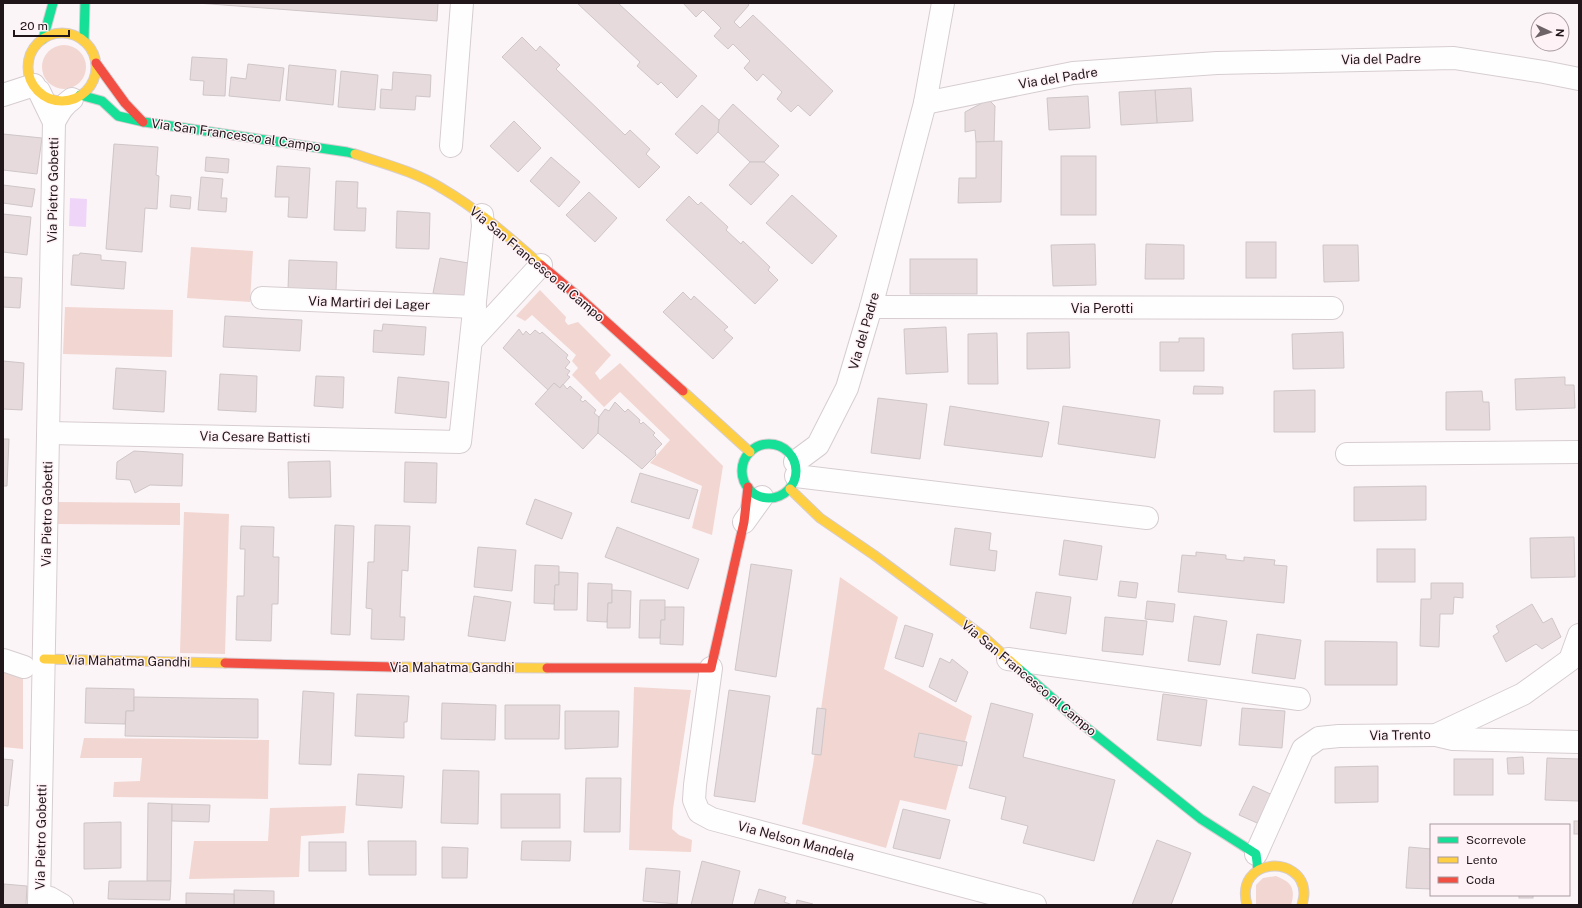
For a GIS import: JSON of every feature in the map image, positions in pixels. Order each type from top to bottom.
[{"type":"street","points":[[43,39],[54,3]]},
{"type":"street","points":[[84,41],[85,3]]},
{"type":"street","points":[[451,146],[462,3]]},
{"type":"street","points":[[925,103],[943,3]]},
{"type":"street","points":[[64,33],[75,35],[84,41],[92,50],[96,63],[96,72],[93,81],[87,89],[76,97],[60,100],[49,98],[37,88],[29,71],[30,55],[43,39],[53,34],[64,33]]},
{"type":"street","name":"Via del Padre","points":[[794,476],[818,445],[847,388],[871,307],[925,103],[1073,73],[1217,63],[1454,58],[1579,79]]},
{"type":"street","name":"Via San Francesco al Campo","points":[[96,63],[125,103],[144,122]]},
{"type":"street","points":[[3,95],[37,88]]},
{"type":"street","name":"Via Pietro Gobetti","points":[[37,88],[54,122],[39,900]]},
{"type":"street","name":"Via Pietro Gobetti","points":[[54,122],[65,104],[76,97]]},
{"type":"street","name":"Via San Francesco al Campo","points":[[76,97],[102,102],[118,116],[144,122],[347,152],[402,169],[442,188],[482,215],[541,265],[646,357],[750,452]]},
{"type":"street","points":[[472,340],[483,226],[482,215]]},
{"type":"street","points":[[472,340],[541,265]]},
{"type":"street","name":"Via Martiri dei Lager","points":[[262,298],[475,307]]},
{"type":"street","name":"Via Perotti","points":[[871,307],[1332,308]]},
{"type":"street","name":"Via Cesare Battisti","points":[[49,433],[460,442],[472,340]]},
{"type":"street","points":[[776,444],[791,454],[794,476],[777,497],[755,492],[744,481],[743,466],[750,452],[757,446],[776,444]]},
{"type":"street","points":[[1348,454],[1579,452]]},
{"type":"street","points":[[794,476],[1147,518]]},
{"type":"street","name":"Via San Francesco al Campo","points":[[794,476],[820,518],[874,555],[977,632],[1077,720],[1200,819],[1257,862]]},
{"type":"street","points":[[711,668],[744,522],[755,492]]},
{"type":"street","name":"Via Trento","points":[[1257,862],[1303,749],[1319,738],[1338,736],[1436,735],[1523,694],[1570,660],[1579,636]]},
{"type":"street","name":"Via Mahatma Gandhi","points":[[44,659],[425,668],[711,668]]},
{"type":"street","points":[[1008,659],[1299,698]]},
{"type":"street","points":[[3,660],[24,667]]},
{"type":"street","name":"Via Nelson Mandela","points":[[711,668],[695,785],[694,800],[699,812],[720,821],[1035,905]]},
{"type":"street","points":[[1436,735],[1453,739],[1579,742]]},
{"type":"street","points":[[1247,905],[1245,892],[1257,862],[1266,866],[1277,865],[1285,867],[1293,872],[1300,880],[1304,890],[1302,905]]},
{"type":"street","points":[[39,900],[50,898],[62,905]]},
{"type":"shaded area","points":[[64,45],[76,49],[82,55],[86,67],[82,79],[76,85],[64,89],[52,85],[46,79],[42,67],[46,55],[52,49]]},
{"type":"shaded area","points":[[70,198],[87,199],[86,227],[69,226]]},
{"type":"shaded area","points":[[191,247],[253,251],[250,302],[187,298]]},
{"type":"shaded area","points":[[540,290],[566,317],[565,321],[568,325],[578,322],[611,355],[595,373],[600,380],[620,363],[723,466],[712,535],[692,528],[702,486],[650,463],[670,440],[620,392],[604,407],[572,375],[578,368],[572,361],[576,355],[532,315],[525,321],[516,316]]},
{"type":"shaded area","points":[[65,307],[173,310],[172,357],[63,354]]},
{"type":"shaded area","points":[[57,502],[180,503],[180,525],[55,524]]},
{"type":"shaded area","points":[[184,512],[229,514],[225,654],[180,653]]},
{"type":"shaded area","points":[[840,577],[898,617],[884,669],[972,716],[946,810],[900,800],[886,848],[802,824],[813,765]]},
{"type":"shaded area","points":[[3,668],[23,675],[23,749],[3,747]]},
{"type":"shaded area","points":[[634,687],[691,690],[673,809],[672,829],[679,835],[692,840],[691,852],[629,850]]},
{"type":"shaded area","points":[[84,738],[269,740],[268,799],[113,797],[114,782],[140,781],[142,758],[80,758]]},
{"type":"shaded area","points":[[346,806],[344,833],[301,836],[299,877],[189,879],[194,841],[268,841],[270,808]]},
{"type":"shaded area","points":[[1276,876],[1289,883],[1291,886],[1293,894],[1291,905],[1256,905],[1256,885],[1263,878]]},
{"type":"building","points":[[197,3],[438,3],[437,21]]},
{"type":"building","points":[[577,3],[618,3],[697,76],[677,98],[661,82],[658,85],[637,66],[640,62]]},
{"type":"building","points":[[683,3],[747,3],[749,5],[734,22],[740,28],[753,15],[833,91],[810,116],[798,105],[791,112],[777,99],[782,92],[763,74],[757,81],[744,68],[750,61],[733,44],[728,49],[714,36],[721,28],[703,10],[696,17]]},
{"type":"building","points":[[522,37],[536,51],[540,46],[560,65],[556,69],[625,135],[630,130],[650,149],[646,154],[660,167],[639,188],[502,57]]},
{"type":"building","points":[[192,57],[227,59],[225,96],[203,95],[204,81],[190,80]]},
{"type":"building","points":[[248,64],[284,68],[280,101],[229,96],[231,77],[246,79]]},
{"type":"building","points":[[289,65],[336,70],[333,105],[286,100]]},
{"type":"building","points":[[341,71],[378,75],[375,110],[338,107]]},
{"type":"building","points":[[393,72],[431,75],[430,97],[416,96],[415,110],[380,108],[381,89],[392,90]]},
{"type":"building","points":[[1191,88],[1193,121],[1157,123],[1155,90]]},
{"type":"building","points":[[1155,90],[1157,123],[1121,125],[1119,92]]},
{"type":"building","points":[[1088,96],[1090,128],[1049,130],[1047,98]]},
{"type":"building","points":[[990,101],[995,106],[994,142],[976,142],[975,130],[965,132],[965,112],[984,102]]},
{"type":"building","points":[[733,104],[779,146],[764,162],[750,162],[718,132],[719,120]]},
{"type":"building","points":[[702,105],[719,120],[718,132],[697,154],[675,134]]},
{"type":"building","points":[[514,121],[541,148],[518,172],[490,146]]},
{"type":"building","points":[[3,134],[42,138],[37,174],[3,170]]},
{"type":"building","points":[[1002,141],[1001,202],[958,203],[959,178],[976,178],[976,142]]},
{"type":"building","points":[[114,144],[158,147],[156,175],[159,176],[157,209],[145,208],[142,252],[106,249]]},
{"type":"building","points":[[1061,156],[1096,156],[1096,215],[1061,215]]},
{"type":"building","points":[[206,157],[229,159],[228,173],[205,171]]},
{"type":"building","points":[[551,157],[580,182],[559,207],[530,181]]},
{"type":"building","points":[[750,162],[764,162],[779,175],[751,205],[729,185]]},
{"type":"building","points":[[277,166],[310,168],[307,218],[288,217],[289,197],[275,197]]},
{"type":"building","points":[[201,177],[223,179],[221,198],[227,198],[226,212],[198,210]]},
{"type":"building","points":[[336,181],[358,182],[357,208],[366,208],[365,231],[334,230]]},
{"type":"building","points":[[3,185],[35,189],[32,207],[3,203]]},
{"type":"building","points":[[589,192],[617,218],[595,242],[566,215]]},
{"type":"building","points":[[171,195],[191,197],[190,209],[170,207]]},
{"type":"building","points":[[792,195],[837,236],[812,264],[766,223]]},
{"type":"building","points":[[689,196],[698,205],[701,202],[728,227],[726,230],[741,244],[743,241],[770,267],[768,270],[778,280],[755,304],[666,220]]},
{"type":"building","points":[[397,211],[430,213],[429,249],[396,248]]},
{"type":"building","points":[[3,214],[31,217],[27,255],[3,252]]},
{"type":"building","points":[[1246,242],[1276,242],[1276,278],[1246,278]]},
{"type":"building","points":[[1095,244],[1096,285],[1053,286],[1051,245]]},
{"type":"building","points":[[1146,244],[1184,245],[1184,279],[1145,279]]},
{"type":"building","points":[[1323,245],[1358,245],[1359,281],[1324,282]]},
{"type":"building","points":[[80,253],[101,255],[101,260],[126,262],[124,289],[71,285],[73,255],[79,255]]},
{"type":"building","points":[[440,258],[474,264],[468,299],[433,293]]},
{"type":"building","points":[[910,259],[977,259],[977,294],[910,294]]},
{"type":"building","points":[[289,260],[337,262],[336,291],[288,289]]},
{"type":"building","points":[[3,277],[22,278],[20,308],[3,307]]},
{"type":"building","points":[[683,292],[691,300],[694,296],[728,327],[724,330],[733,338],[713,359],[663,312]]},
{"type":"building","points":[[225,316],[302,320],[300,351],[223,347]]},
{"type":"building","points":[[383,324],[426,327],[424,355],[373,352],[374,330],[382,331]]},
{"type":"building","points":[[946,327],[948,372],[906,374],[904,329]]},
{"type":"building","points":[[519,329],[523,335],[526,331],[530,335],[535,330],[540,334],[542,332],[568,355],[566,358],[570,362],[565,368],[570,371],[567,375],[570,377],[560,388],[554,383],[548,390],[503,348]]},
{"type":"building","points":[[1069,332],[1070,368],[1027,369],[1027,333]]},
{"type":"building","points":[[1343,332],[1344,368],[1293,369],[1292,334]]},
{"type":"building","points":[[997,333],[998,384],[968,384],[968,334]]},
{"type":"building","points":[[1179,338],[1204,338],[1204,371],[1160,371],[1160,342],[1179,342]]},
{"type":"building","points":[[3,361],[24,363],[22,410],[3,409]]},
{"type":"building","points":[[116,368],[166,371],[164,412],[113,409]]},
{"type":"building","points":[[220,374],[257,376],[256,412],[218,410]]},
{"type":"building","points":[[316,376],[344,377],[343,408],[314,406]]},
{"type":"building","points":[[398,377],[449,382],[446,418],[395,413]]},
{"type":"building","points":[[1565,377],[1565,385],[1574,385],[1575,408],[1516,410],[1515,379]]},
{"type":"building","points":[[554,383],[560,388],[563,384],[567,389],[570,386],[582,397],[580,400],[583,402],[585,400],[596,410],[594,413],[599,417],[598,433],[583,449],[535,404]]},
{"type":"building","points":[[1194,386],[1223,387],[1223,394],[1193,394]]},
{"type":"building","points":[[1315,390],[1315,432],[1274,432],[1274,391]]},
{"type":"building","points":[[1482,391],[1483,402],[1489,402],[1490,430],[1446,430],[1446,392]]},
{"type":"building","points":[[878,398],[927,404],[920,459],[871,453]]},
{"type":"building","points":[[615,402],[625,412],[628,409],[640,420],[639,422],[641,424],[643,422],[655,433],[653,435],[662,444],[655,451],[656,455],[642,469],[598,433],[599,417],[605,409],[609,411]]},
{"type":"building","points":[[950,406],[1049,422],[1042,457],[944,445]]},
{"type":"building","points":[[1063,406],[1160,420],[1155,458],[1058,444]]},
{"type":"building","points":[[3,439],[9,439],[7,486],[3,486]]},
{"type":"building","points":[[134,451],[183,454],[182,486],[150,485],[135,493],[130,480],[116,479],[117,462]]},
{"type":"building","points":[[330,461],[331,497],[289,498],[288,462]]},
{"type":"building","points":[[405,462],[437,463],[436,503],[404,502]]},
{"type":"building","points":[[640,473],[698,490],[689,519],[631,502]]},
{"type":"building","points":[[1426,486],[1426,520],[1354,521],[1354,487]]},
{"type":"building","points":[[535,499],[572,513],[562,539],[526,524]]},
{"type":"building","points":[[335,525],[354,526],[350,635],[331,634]]},
{"type":"building","points":[[375,525],[410,526],[408,571],[402,570],[400,617],[405,617],[404,640],[371,639],[372,609],[366,608],[368,562],[374,562]]},
{"type":"building","points":[[241,526],[274,527],[273,557],[279,557],[278,604],[272,604],[271,641],[236,640],[237,596],[244,596],[245,549],[240,549]]},
{"type":"building","points":[[617,527],[699,559],[688,589],[605,557]]},
{"type":"building","points":[[955,528],[991,533],[989,550],[997,551],[995,571],[950,565]]},
{"type":"building","points":[[1574,537],[1575,577],[1531,578],[1530,538]]},
{"type":"building","points":[[1064,540],[1102,546],[1097,580],[1059,575]]},
{"type":"building","points":[[478,547],[516,550],[512,591],[474,587]]},
{"type":"building","points":[[1377,549],[1415,549],[1415,582],[1377,582]]},
{"type":"building","points":[[1196,552],[1226,555],[1226,559],[1244,561],[1244,557],[1275,560],[1274,565],[1287,566],[1284,603],[1178,592],[1182,555],[1196,556]]},
{"type":"building","points":[[751,564],[792,570],[776,677],[735,670]]},
{"type":"building","points":[[535,565],[559,566],[559,585],[555,585],[554,604],[534,603]]},
{"type":"building","points":[[559,572],[578,573],[577,610],[554,610],[555,585],[559,585]]},
{"type":"building","points":[[1120,581],[1138,583],[1136,598],[1118,596]]},
{"type":"building","points":[[588,583],[612,584],[612,603],[608,603],[607,622],[587,621]]},
{"type":"building","points":[[1431,583],[1463,583],[1463,598],[1454,597],[1453,614],[1440,614],[1439,647],[1420,646],[1421,599],[1431,599]]},
{"type":"building","points":[[612,590],[631,591],[630,628],[607,628],[608,603],[612,603]]},
{"type":"building","points":[[1036,592],[1071,597],[1066,634],[1030,628]]},
{"type":"building","points":[[474,596],[511,602],[505,641],[468,636]]},
{"type":"building","points":[[640,600],[665,600],[665,620],[661,620],[660,638],[639,638]]},
{"type":"building","points":[[1147,601],[1175,604],[1173,622],[1145,619]]},
{"type":"building","points":[[1532,604],[1543,623],[1552,618],[1561,637],[1542,649],[1536,644],[1506,662],[1493,636],[1499,632],[1496,626]]},
{"type":"building","points":[[665,607],[684,607],[683,645],[660,644],[661,620],[665,620]]},
{"type":"building","points":[[1194,616],[1227,621],[1220,665],[1188,661]]},
{"type":"building","points":[[1105,617],[1147,621],[1143,655],[1102,651]]},
{"type":"building","points":[[905,625],[933,634],[923,667],[895,658]]},
{"type":"building","points":[[1257,634],[1301,640],[1295,679],[1252,673]]},
{"type":"building","points":[[1325,641],[1397,642],[1397,685],[1325,685]]},
{"type":"building","points":[[940,658],[950,663],[952,659],[968,672],[956,702],[929,687]]},
{"type":"building","points":[[86,688],[134,689],[134,711],[126,711],[125,724],[85,723]]},
{"type":"building","points":[[729,690],[770,696],[755,802],[714,796]]},
{"type":"building","points":[[303,691],[334,693],[331,765],[299,764]]},
{"type":"building","points":[[357,694],[409,696],[407,722],[404,722],[404,738],[355,736]]},
{"type":"building","points":[[1163,694],[1207,700],[1201,746],[1157,740]]},
{"type":"building","points":[[134,697],[258,699],[258,738],[125,736],[126,711],[134,711]]},
{"type":"building","points":[[442,703],[496,705],[495,740],[441,739]]},
{"type":"building","points":[[991,703],[1033,714],[1023,757],[1115,780],[1094,861],[1023,843],[1028,826],[1001,819],[1006,797],[969,788]]},
{"type":"building","points":[[505,705],[560,705],[559,739],[505,739]]},
{"type":"building","points":[[817,708],[826,709],[821,755],[812,754]]},
{"type":"building","points":[[1242,708],[1285,711],[1282,748],[1239,745]]},
{"type":"building","points":[[565,711],[619,711],[618,747],[565,749]]},
{"type":"building","points":[[919,733],[967,742],[962,766],[914,757]]},
{"type":"building","points":[[1523,757],[1524,774],[1508,774],[1507,758]]},
{"type":"building","points":[[1547,758],[1579,759],[1579,801],[1545,800]]},
{"type":"building","points":[[3,759],[13,760],[8,806],[3,805]]},
{"type":"building","points":[[1454,759],[1493,759],[1493,795],[1454,795]]},
{"type":"building","points":[[1378,766],[1378,802],[1335,803],[1335,767]]},
{"type":"building","points":[[443,770],[479,771],[478,824],[441,823]]},
{"type":"building","points":[[358,774],[404,776],[402,808],[356,805]]},
{"type":"building","points":[[586,778],[621,778],[620,832],[584,832]]},
{"type":"building","points":[[1253,786],[1277,797],[1264,826],[1239,815]]},
{"type":"building","points":[[501,794],[560,794],[560,828],[501,828]]},
{"type":"building","points":[[148,803],[172,804],[171,881],[147,881]]},
{"type":"building","points":[[172,804],[210,805],[209,822],[172,821]]},
{"type":"building","points":[[903,809],[950,820],[940,859],[893,848]]},
{"type":"building","points":[[1574,821],[1579,821],[1579,834],[1574,834]]},
{"type":"building","points":[[121,822],[121,868],[84,869],[84,823]]},
{"type":"building","points":[[1157,840],[1191,853],[1171,905],[1132,905]]},
{"type":"building","points":[[368,841],[416,841],[416,875],[369,875]]},
{"type":"building","points":[[522,841],[571,841],[570,861],[521,860]]},
{"type":"building","points":[[309,842],[346,842],[346,871],[309,871]]},
{"type":"building","points":[[442,847],[468,848],[467,878],[442,878]]},
{"type":"building","points":[[1409,847],[1430,849],[1430,889],[1406,888]]},
{"type":"building","points":[[702,861],[740,871],[732,905],[691,905]]},
{"type":"building","points":[[646,868],[680,871],[677,904],[643,901]]},
{"type":"building","points":[[109,881],[171,881],[170,900],[108,899]]},
{"type":"building","points":[[4,884],[27,886],[26,905],[3,905]]},
{"type":"building","points":[[759,889],[786,897],[784,902],[793,905],[754,905]]},
{"type":"building","points":[[234,890],[274,891],[274,905],[234,905]]},
{"type":"building","points":[[186,893],[234,894],[234,905],[186,905]]},
{"type":"building","points":[[1519,896],[1533,896],[1533,898],[1519,898]]},
{"type":"building","points":[[797,900],[813,904],[796,905]]},
{"type":"traffic: fast","points":[[43,39],[53,3]]},
{"type":"traffic: fast","points":[[84,41],[85,3]]},
{"type":"traffic: fast","points":[[80,95],[102,101],[118,116],[144,122],[355,154]]},
{"type":"traffic: fast","points":[[769,444],[779,446],[788,452],[794,461],[796,471],[794,481],[788,490],[779,496],[769,498],[759,496],[750,490],[744,481],[742,471],[744,461],[750,452],[759,446],[769,444]]},
{"type":"traffic: fast","points":[[1018,668],[1077,720],[1201,819],[1256,854],[1258,870]]},
{"type":"traffic: slow","points":[[62,33],[75,36],[86,43],[93,54],[96,67],[93,80],[86,91],[75,98],[62,101],[49,98],[38,91],[31,80],[28,67],[31,54],[38,43],[49,36],[62,33]]},
{"type":"traffic: slow","points":[[355,154],[411,173],[433,183],[482,215],[541,265]]},
{"type":"traffic: slow","points":[[683,391],[750,452]]},
{"type":"traffic: slow","points":[[790,489],[820,518],[874,555],[984,637],[1018,668]]},
{"type":"traffic: slow","points":[[44,659],[225,663]]},
{"type":"traffic: slow","points":[[393,667],[547,668]]},
{"type":"traffic: slow","points":[[1247,905],[1246,889],[1250,877],[1259,870],[1270,866],[1282,867],[1293,872],[1301,880],[1304,893],[1302,905]]},
{"type":"traffic: jam","points":[[96,63],[125,103],[143,122]]},
{"type":"traffic: jam","points":[[541,265],[580,298],[683,391]]},
{"type":"traffic: jam","points":[[547,668],[711,668],[744,522],[748,487]]},
{"type":"traffic: jam","points":[[225,663],[393,667]]}]
